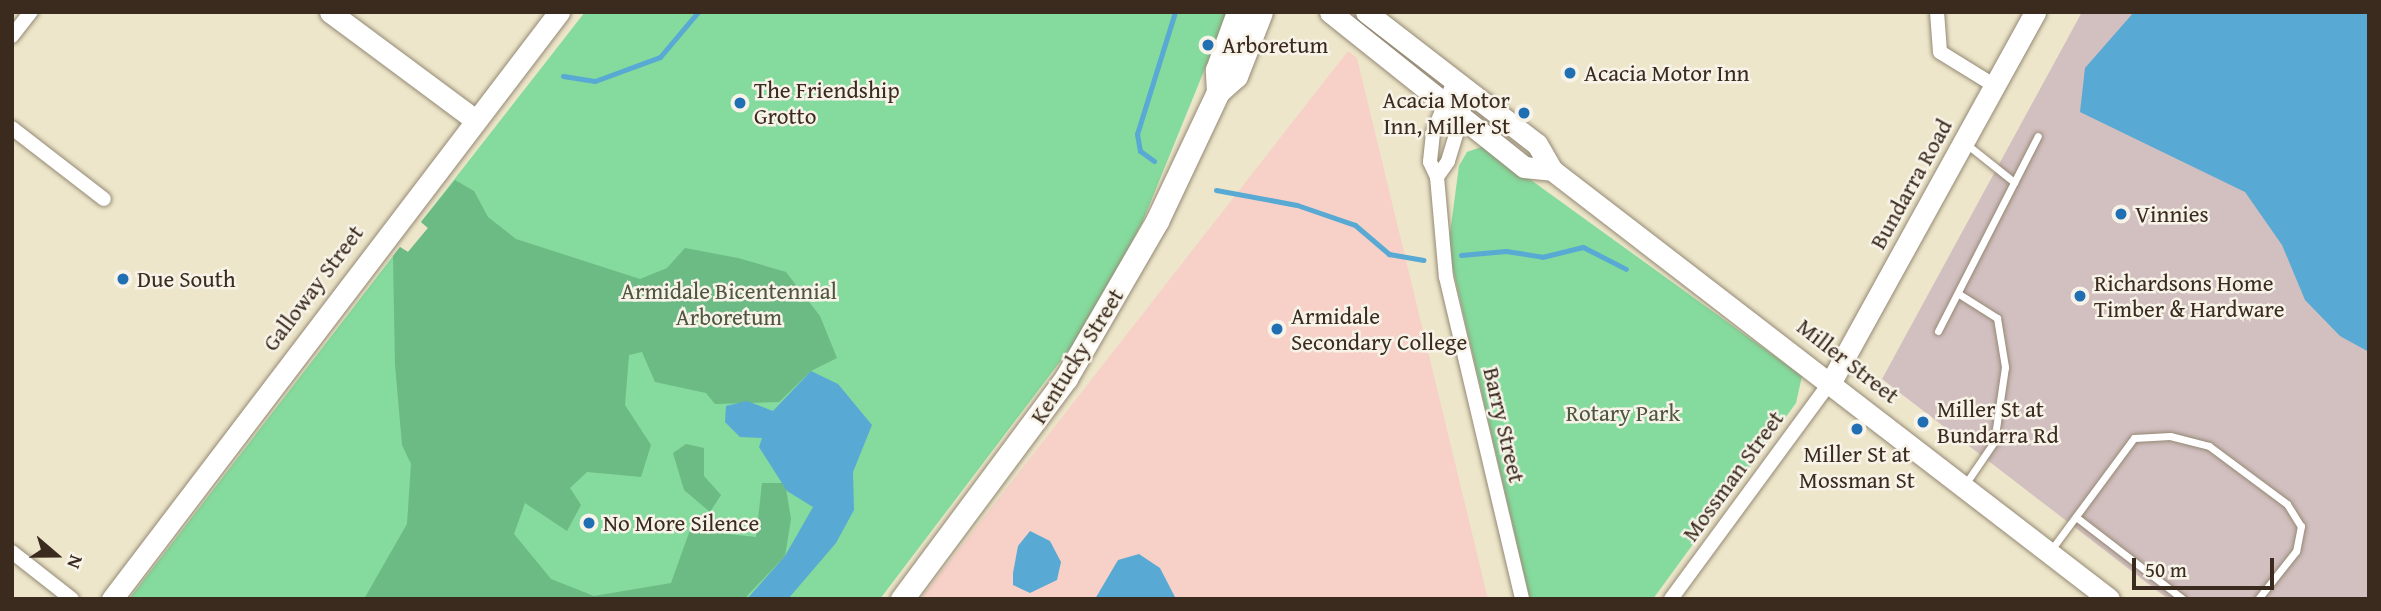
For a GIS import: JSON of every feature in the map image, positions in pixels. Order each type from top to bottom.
[{"type":"main road","name":"Kentucky Street","points":[[1218,92],[1217,70],[1238,12]]},
{"type":"main road","name":"Kentucky Street","points":[[902,599],[1066,379],[1157,221],[1218,92],[1236,76],[1261,12]]},
{"type":"street","points":[[12,36],[32,12]]},
{"type":"street","points":[[330,12],[474,119]]},
{"type":"street","name":"Galloway Street","points":[[112,599],[474,119],[559,12]]},
{"type":"street","name":"Miller Street","points":[[1330,12],[1524,167],[1552,170]]},
{"type":"street","name":"Miller Street","points":[[1366,12],[1537,144],[1552,170],[1832,380],[2109,599]]},
{"type":"street","points":[[1937,12],[1940,52],[1995,86]]},
{"type":"street","name":"Bundarra Road","points":[[1832,380],[2035,12]]},
{"type":"street","name":"Barry Street","points":[[1462,86],[1430,148],[1437,177],[1446,277],[1522,599]]},
{"type":"street","name":"Barry Street","points":[[1437,177],[1448,161],[1451,109],[1462,86]]},
{"type":"street","points":[[12,128],[104,199]]},
{"type":"street","name":"Mossman Street","points":[[1671,599],[1832,380]]},
{"type":"street","points":[[12,552],[72,599]]},
{"type":"lane","points":[[1938,331],[2038,136]]},
{"type":"lane","points":[[1964,142],[2014,182]]},
{"type":"lane","points":[[1959,293],[1997,318],[2005,367],[1994,442],[1963,486]]},
{"type":"lane","points":[[2049,553],[2134,438],[2170,436],[2209,446],[2287,504],[2301,526],[2296,551],[2258,599]]},
{"type":"lane","points":[[2076,517],[2183,599]]},
{"type":"shaded area","points":[[2082,12],[2369,12],[2369,599],[2168,599],[1882,379]]},
{"type":"shaded area","name":"Armidale Secondary College","points":[[1348,51],[1357,58],[1488,599],[920,599]]},
{"type":"green space","name":"Armidale Bicentennial Arboretum","points":[[585,12],[1228,12],[1142,223],[1081,334],[880,599],[129,599],[400,247],[408,252],[428,228],[421,222]]},
{"type":"green space","name":"Rotary Park","points":[[1484,146],[1802,376],[1796,403],[1653,599],[1530,599],[1448,248],[1459,166],[1467,152]]},
{"type":"green space","points":[[455,180],[474,191],[488,217],[516,239],[640,279],[667,268],[685,248],[738,258],[786,272],[820,316],[837,358],[811,371],[779,402],[715,404],[706,393],[655,382],[642,352],[629,355],[625,405],[651,445],[641,477],[587,472],[570,488],[581,505],[567,531],[525,503],[514,534],[551,579],[594,596],[671,583],[690,530],[756,537],[762,483],[785,483],[791,519],[785,556],[745,598],[364,599],[407,524],[411,464],[402,445],[395,365],[393,256],[400,247],[408,252],[428,228],[421,222]]},
{"type":"green space","points":[[686,444],[704,448],[704,476],[721,495],[710,512],[684,490],[673,453]]},
{"type":"water","points":[[2134,12],[2369,12],[2369,352],[2340,336],[2305,300],[2282,245],[2245,192],[2080,112],[2085,68]]},
{"type":"water","points":[[811,371],[838,384],[872,425],[853,472],[854,510],[836,543],[788,599],[747,599],[785,556],[813,507],[787,491],[759,447],[762,438],[740,437],[725,422],[726,406],[747,401],[773,411]]},
{"type":"water","points":[[1030,531],[1050,541],[1061,562],[1057,580],[1030,593],[1013,585],[1013,573],[1018,546]]},
{"type":"water","points":[[1139,554],[1160,568],[1176,599],[1095,599],[1118,560]]},
{"type":"waterway","points":[[563,76],[595,81],[660,57],[698,12]]},
{"type":"waterway","points":[[1154,161],[1140,151],[1137,134],[1175,12]]},
{"type":"waterway","points":[[1216,190],[1297,205],[1355,225],[1389,254],[1423,260]]},
{"type":"waterway","points":[[1461,255],[1506,251],[1542,257],[1583,247],[1626,269]]},
{"type":"place","name":"Arboretum","points":[[1208,45]]},
{"type":"place","name":"Acacia Motor Inn","points":[[1570,73]]},
{"type":"place","name":"The Friendship Grotto","points":[[740,103]]},
{"type":"place","name":"Acacia Motor Inn, Miller St","points":[[1524,113]]},
{"type":"place","name":"Vinnies","points":[[2121,214]]},
{"type":"place","name":"Due South","points":[[123,279]]},
{"type":"place","name":"Richardsons Home Timber & Hardware","points":[[2080,296]]},
{"type":"place","name":"Armidale Secondary College","points":[[1277,329]]},
{"type":"place","name":"Miller St at Bundarra Rd","points":[[1923,422]]},
{"type":"place","name":"Miller St at Mossman St","points":[[1857,429]]},
{"type":"place","name":"No More Silence","points":[[589,523]]}]
